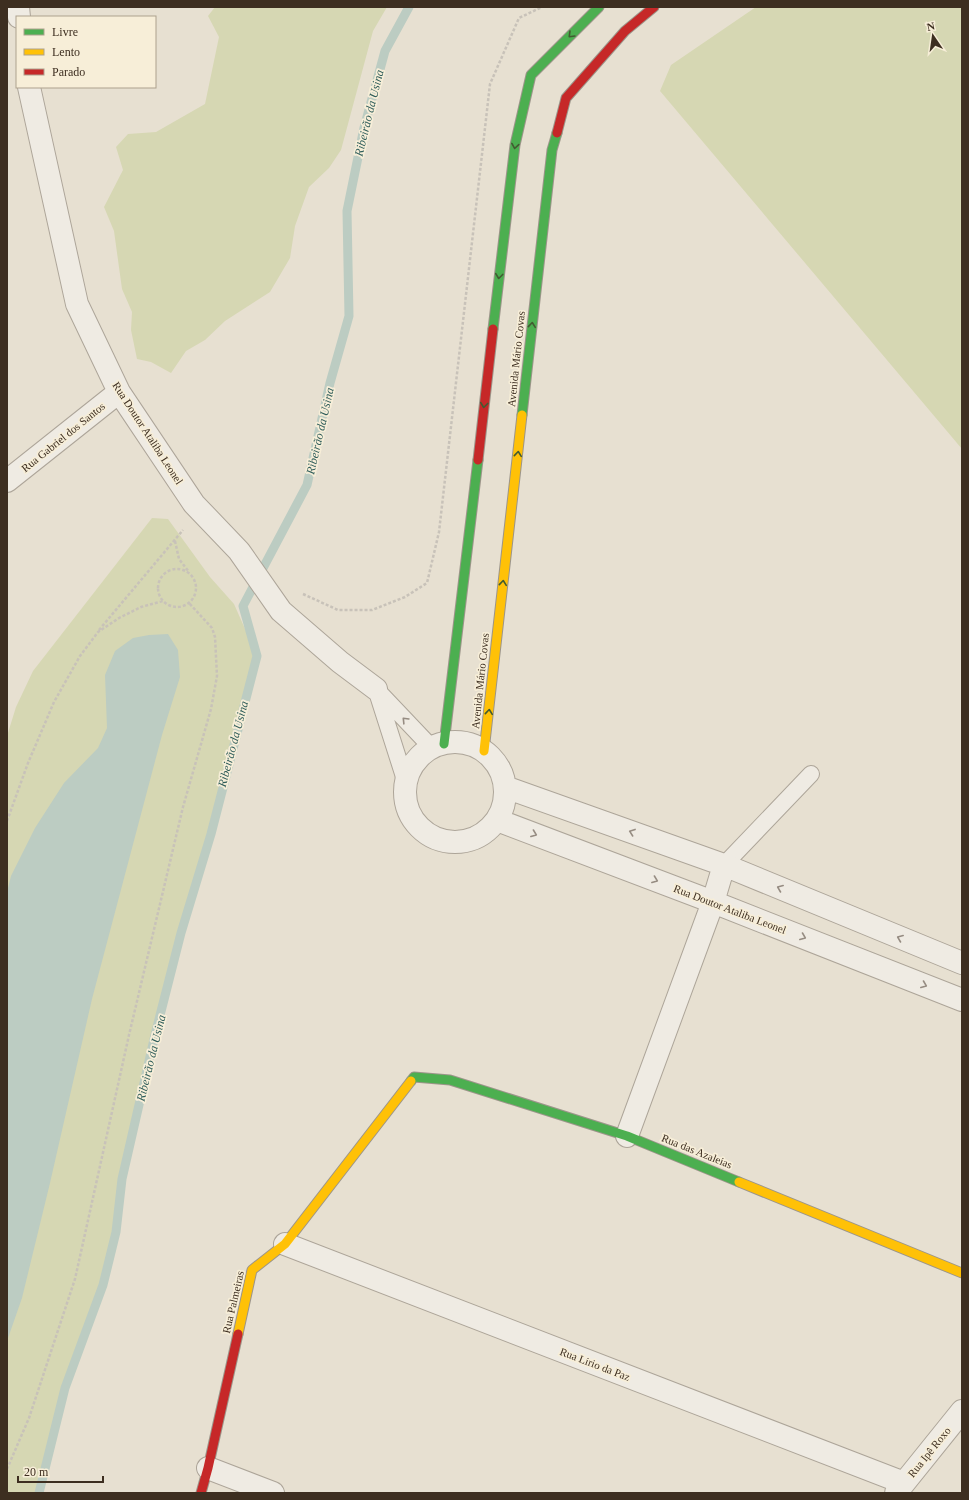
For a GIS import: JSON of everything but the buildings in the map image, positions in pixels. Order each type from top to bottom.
[{"type":"street","points":[[438,746],[515,145],[531,75],[598,7]]},
{"type":"street","name":"Avenida Mário Covas","points":[[484,751],[552,150],[566,98],[625,31],[654,7]]},
{"type":"street","name":"Rua Doutor Ataliba Leonel","points":[[29,88],[77,304],[119,392],[194,504],[239,551],[281,611],[340,662],[376,690]]},
{"type":"street","name":"Rua Gabriel dos Santos","points":[[7,481],[119,392]]},
{"type":"street","points":[[458,742],[472,745],[484,751],[495,761],[502,773],[505,787],[505,802],[497,820],[490,828],[478,837],[462,841],[447,841],[432,836],[419,827],[410,814],[406,798],[406,783],[412,768],[421,756],[438,746],[458,742]]},
{"type":"street","points":[[505,787],[724,865],[962,963]]},
{"type":"street","name":"Rua Doutor Ataliba Leonel","points":[[497,820],[713,902],[962,1000]]},
{"type":"street","points":[[627,1136],[713,902],[724,865]]},
{"type":"street","name":"Rua das Azaleias","points":[[414,1077],[450,1080],[627,1136],[962,1273]]},
{"type":"street","name":"Rua Palmeiras","points":[[201,1493],[208,1468],[252,1270],[285,1244],[414,1077]]},
{"type":"street","name":"Rua Lirio da Paz","points":[[285,1244],[900,1488]]},
{"type":"street","name":"Rua Ipê Roxo","points":[[900,1488],[962,1411]]},
{"type":"street","points":[[208,1468],[273,1493]]},
{"type":"lane","points":[[376,690],[438,746]]},
{"type":"lane","points":[[376,690],[406,783]]},
{"type":"lane","points":[[724,865],[811,774]]},
{"type":"path","points":[[281,611],[297,591],[338,610],[372,610],[405,596],[427,583],[439,532],[490,84],[519,18],[542,7]]},
{"type":"path","points":[[7,821],[28,763],[54,702],[80,656],[98,632],[187,526],[192,510],[191,498]]},
{"type":"path","points":[[175,540],[179,559],[193,577],[197,589],[192,601],[181,607],[174,607],[163,601],[158,590],[161,578],[165,573],[177,569],[189,572],[193,577]]},
{"type":"path","points":[[98,632],[118,618],[141,607],[163,601]]},
{"type":"path","points":[[7,1469],[29,1418],[75,1279],[129,1035],[183,807],[211,709],[217,676],[215,638],[212,628],[189,604]]},
{"type":"green space","points":[[215,7],[387,7],[373,31],[341,150],[329,168],[309,187],[295,226],[290,258],[270,292],[225,321],[205,340],[186,351],[171,373],[151,362],[137,359],[131,330],[132,312],[122,289],[114,231],[104,207],[123,170],[116,147],[128,134],[156,132],[205,104],[219,37],[208,16]]},
{"type":"green space","points":[[756,7],[962,7],[962,449],[660,91],[671,65]]},
{"type":"green space","points":[[152,518],[168,519],[210,577],[234,604],[257,656],[211,834],[181,933],[155,1035],[122,1179],[116,1232],[103,1285],[65,1388],[39,1493],[7,1493],[7,736],[16,707],[33,671]]},
{"type":"shaded area","points":[[168,634],[178,650],[180,677],[162,735],[92,999],[22,1298],[7,1341],[7,892],[11,876],[35,828],[64,783],[98,748],[107,728],[105,675],[115,651],[133,638]]},
{"type":"waterway","name":"Ribeirão da Usina","points":[[39,1493],[65,1388],[103,1285],[116,1232],[122,1179],[155,1035],[181,933],[211,834],[257,656],[243,606],[307,485],[330,383],[349,316],[347,211],[364,128],[385,51],[409,7]]},
{"type":"traffic: fast","points":[[493,329],[515,145],[531,75],[599,7]]},
{"type":"traffic: fast","points":[[522,415],[552,150],[557,133]]},
{"type":"traffic: fast","points":[[444,744],[478,460]]},
{"type":"traffic: fast","points":[[411,1081],[414,1077],[450,1080],[627,1136],[739,1182]]},
{"type":"traffic: slow","points":[[484,751],[522,415]]},
{"type":"traffic: slow","points":[[238,1334],[252,1270],[285,1244],[411,1081]]},
{"type":"traffic: slow","points":[[739,1182],[962,1273]]},
{"type":"traffic: jam","points":[[557,133],[566,98],[625,31],[654,7]]},
{"type":"traffic: jam","points":[[478,460],[493,329]]},
{"type":"traffic: jam","points":[[201,1493],[238,1334]]}]
